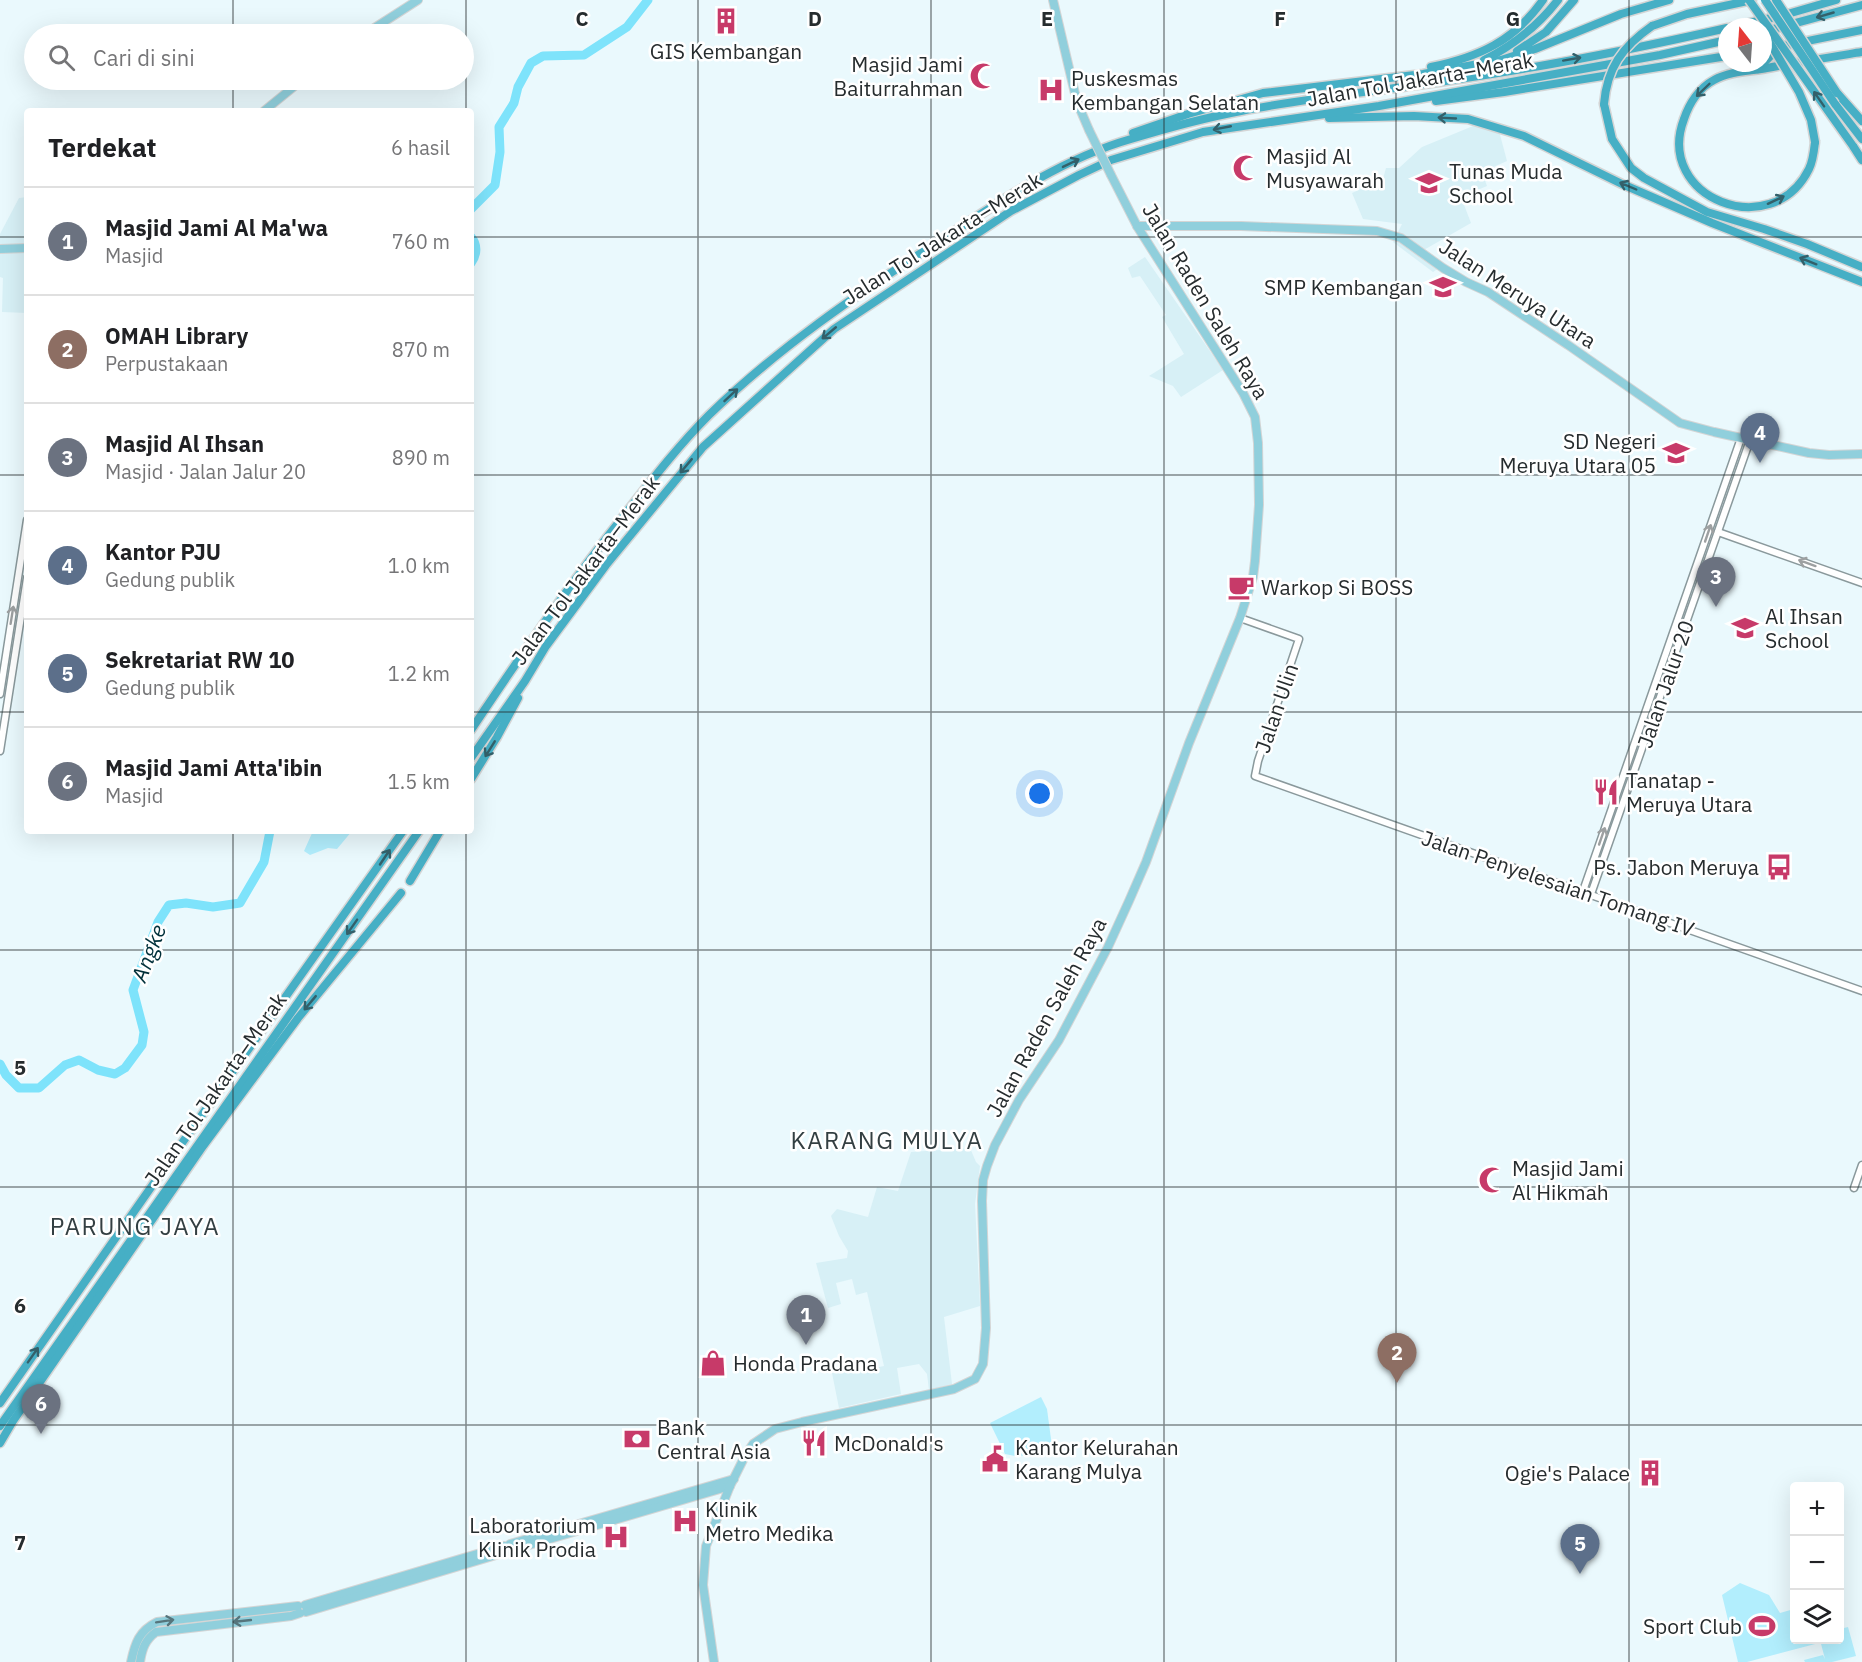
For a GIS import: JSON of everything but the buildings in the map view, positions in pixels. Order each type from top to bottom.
[{"type":"highway","points":[[1393,78],[1458,61],[1490,48],[1524,23],[1543,0]]},
{"type":"highway","points":[[1469,66],[1502,51],[1530,32],[1558,0]]},
{"type":"highway","points":[[1501,60],[1545,32],[1574,0]]},
{"type":"highway","points":[[1102,148],[1143,129],[1227,102],[1257,95],[1393,78],[1501,60],[1535,50],[1621,14],[1669,0]]},
{"type":"highway","points":[[1749,0],[1687,14],[1652,26],[1637,36],[1612,69],[1605,90],[1604,104],[1612,139],[1631,168],[1644,178],[1707,212],[1764,228],[1862,267]]},
{"type":"highway","points":[[1749,0],[1757,18]]},
{"type":"highway","points":[[1749,0],[1862,160]]},
{"type":"highway","points":[[1765,0],[1835,105],[1862,139]]},
{"type":"highway","points":[[1776,0],[1838,93],[1862,121]]},
{"type":"highway","points":[[1771,18],[1836,0]]},
{"type":"highway","points":[[1772,29],[1862,5]]},
{"type":"highway","name":"Jalan Tol Jakarta–Merak","points":[[474,726],[605,539],[658,472],[717,407],[761,367],[825,317],[1006,197],[1102,148],[1192,122],[1241,111],[1463,79],[1662,43],[1718,30]]},
{"type":"highway","points":[[1772,49],[1862,30]]},
{"type":"highway","name":"Jalan Tol Jakarta–Merak","points":[[474,754],[525,681],[546,646],[606,565],[703,447],[834,329],[1011,211],[1100,165],[1136,151],[1203,132],[1379,106],[1648,57],[1718,42]]},
{"type":"highway","points":[[1737,72],[1714,80],[1699,93],[1689,105],[1679,138],[1681,156],[1692,182],[1714,200],[1742,208],[1773,203],[1787,195],[1809,169],[1815,142],[1811,120],[1799,92],[1772,46]]},
{"type":"highway","points":[[1772,54],[1778,48]]},
{"type":"highway","points":[[1772,67],[1862,52]]},
{"type":"highway","points":[[1379,106],[1504,92],[1718,57]]},
{"type":"highway","points":[[1846,102],[1862,111]]},
{"type":"highway","points":[[1299,117],[1414,116],[1468,119],[1479,122],[1524,136],[1622,184],[1712,223],[1862,282]]},
{"type":"highway","points":[[474,774],[515,706],[525,681]]},
{"type":"highway","name":"Jalan Tol Jakarta–Merak","points":[[0,1403],[401,834]]},
{"type":"highway","name":"Jalan Tol Jakarta–Merak","points":[[0,1426],[417,834]]},
{"type":"highway","points":[[410,881],[439,834]]},
{"type":"highway","points":[[0,1443],[203,1146],[298,1018],[401,893]]},
{"type":"main road","points":[[381,24],[418,0]]},
{"type":"main road","name":"Jalan Raden Saleh Raya","points":[[714,1662],[703,1585],[704,1562],[711,1533],[732,1482],[753,1444],[775,1429],[829,1415],[954,1389],[964,1386],[978,1376],[985,1352],[982,1201],[983,1179],[987,1166],[995,1145],[1019,1100],[1064,1030],[1104,956],[1129,902],[1197,723],[1240,618],[1253,577],[1259,497],[1255,417],[1243,393],[1137,226],[1089,130],[1077,102],[1053,0]]},
{"type":"main road","points":[[268,108],[290,90]]},
{"type":"main road","name":"Jalan Meruya Utara","points":[[1137,226],[1241,226],[1377,231],[1394,235],[1466,282],[1488,292],[1685,425],[1820,454],[1862,454]]},
{"type":"main road","points":[[0,249],[24,248]]},
{"type":"main road","points":[[131,1662],[140,1634],[157,1622],[302,1609],[732,1482]]},
{"type":"main road","points":[[140,1662],[146,1641],[156,1632],[291,1616],[302,1609]]},
{"type":"street","name":"Jalan Jalur 20","points":[[1583,891],[1741,438]]},
{"type":"street","name":"Jalan Jalur 20","points":[[1591,894],[1750,440]]},
{"type":"street","points":[[1718,532],[1862,583]]},
{"type":"street","points":[[0,694],[24,539]]},
{"type":"street","points":[[0,751],[24,597]]},
{"type":"street","name":"Jalan Ulin","points":[[1240,618],[1299,639],[1255,776]]},
{"type":"street","name":"Jalan Penyelesaian Tomang IV","points":[[1255,776],[1862,991]]},
{"type":"street","points":[[1854,1188],[1862,1165]]},
{"type":"shaded area","points":[[1473,126],[1499,131],[1507,161],[1482,172],[1487,186],[1461,197],[1471,223],[1422,251],[1442,266],[1433,272],[1393,242],[1402,224],[1363,219],[1352,193],[1383,179],[1386,168],[1399,168],[1422,147]]},
{"type":"shaded area","points":[[24,197],[24,313],[2,312],[3,278],[0,277],[0,234],[19,198]]},
{"type":"shaded area","points":[[1145,257],[1223,370],[1181,397],[1173,386],[1149,376],[1184,354],[1162,317],[1166,315],[1140,276],[1132,278],[1128,268]]},
{"type":"shaded area","points":[[312,834],[350,834],[337,849],[328,848],[310,855],[304,851]]},
{"type":"shaded area","points":[[970,1148],[980,1166],[975,1204],[980,1306],[944,1317],[952,1384],[929,1390],[927,1374],[919,1364],[897,1368],[901,1394],[839,1408],[831,1368],[847,1366],[850,1373],[884,1366],[867,1292],[856,1295],[852,1279],[836,1283],[841,1304],[828,1308],[816,1263],[847,1258],[848,1251],[831,1216],[837,1209],[868,1217],[877,1187],[898,1191],[911,1152]]},
{"type":"shaded area","points":[[1041,1397],[1047,1409],[1053,1454],[1015,1456],[1005,1454],[990,1423]]},
{"type":"shaded area","name":"Sport Club","points":[[1740,1583],[1769,1595],[1780,1613],[1790,1610],[1790,1644],[1815,1644],[1747,1662],[1738,1662],[1722,1595]]},
{"type":"shaded area","points":[[1848,1627],[1856,1656],[1832,1662],[1805,1662],[1804,1660],[1823,1655],[1825,1659],[1821,1644],[1844,1644],[1844,1628]]},
{"type":"waterway","name":"Angke","points":[[474,206],[495,185],[500,152],[499,127],[514,103],[518,87],[531,63],[543,56],[584,55],[627,27],[648,0]]},
{"type":"waterway","name":"Angke","points":[[474,242],[476,250],[474,258]]},
{"type":"waterway","name":"Angke","points":[[0,1064],[6,1075],[19,1088],[39,1088],[65,1065],[79,1060],[98,1070],[115,1074],[125,1068],[142,1045],[144,1032],[133,990],[158,922],[169,905],[186,903],[213,907],[240,903],[264,862],[269,834]]},
{"type":"place","name":"GIS Kembangan","points":[[726,21]]},
{"type":"place","name":"Masjid Jami Baiturrahman","points":[[983,76]]},
{"type":"place","name":"Puskesmas Kembangan Selatan","points":[[1051,90]]},
{"type":"place","name":"Masjid Al Musyawarah","points":[[1246,168]]},
{"type":"place","name":"Tunas Muda School","points":[[1429,183]]},
{"type":"place","name":"SMP Kembangan","points":[[1443,287]]},
{"type":"place","name":"SD Negeri Meruya Utara 05","points":[[1676,453]]},
{"type":"place","name":"Kantor PJU","points":[[1760,463]]},
{"type":"place","name":"Warkop Si BOSS","points":[[1241,587]]},
{"type":"place","name":"Masjid Al Ihsan","points":[[1716,607]]},
{"type":"place","name":"Al Ihsan School","points":[[1745,628]]},
{"type":"place","name":"Tanatap - Meruya Utara","points":[[1606,792]]},
{"type":"place","name":"Ps. Jabon Meruya","points":[[1779,867]]},
{"type":"place","name":"Masjid Jami Al Hikmah","points":[[1492,1180]]},
{"type":"place","name":"Masjid Jami Al Ma'wa","points":[[806,1345]]},
{"type":"place","name":"Honda Pradana","points":[[713,1363]]},
{"type":"place","name":"OMAH Library","points":[[1397,1383]]},
{"type":"place","name":"Masjid Jami Atta'ibin","points":[[41,1434]]},
{"type":"place","name":"Bank Central Asia","points":[[637,1439]]},
{"type":"place","name":"McDonald's","points":[[814,1443]]},
{"type":"place","name":"Kantor Kelurahan Karang Mulya","points":[[995,1459]]},
{"type":"place","name":"Ogie's Palace","points":[[1650,1473]]},
{"type":"place","name":"Klinik Metro Medika","points":[[685,1521]]},
{"type":"place","name":"Laboratorium Klinik Prodia","points":[[616,1537]]},
{"type":"place","name":"Sekretariat RW 10","points":[[1580,1574]]},
{"type":"place","name":"Sport Club","points":[[1762,1626]]},
{"type":"district","name":"KARANG MULYA","points":[[887,1140]]},
{"type":"district","name":"PARUNG JAYA","points":[[135,1226]]}]
